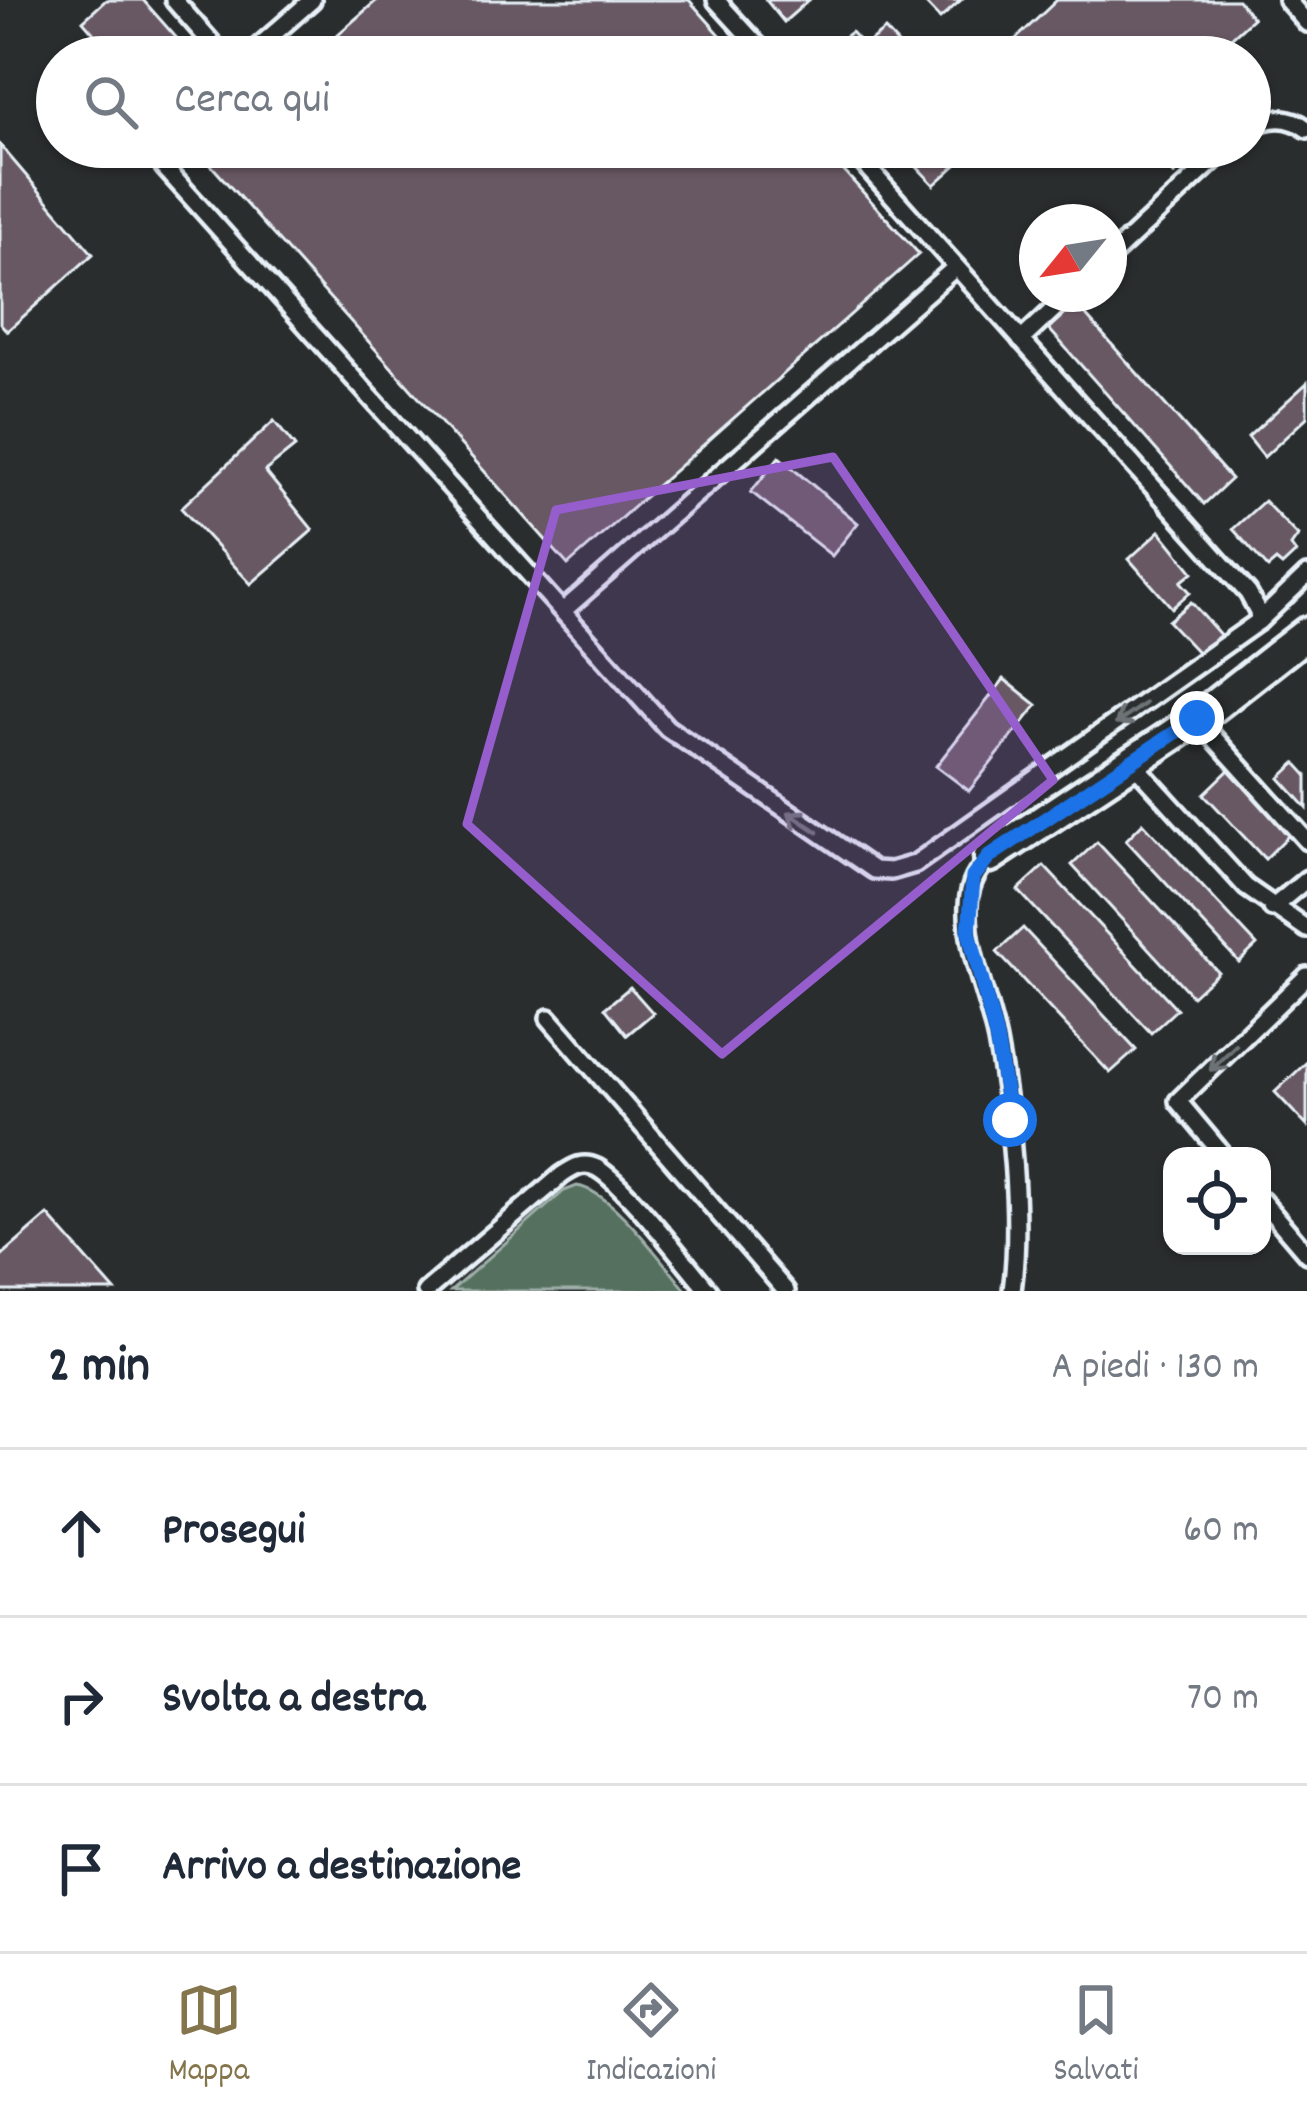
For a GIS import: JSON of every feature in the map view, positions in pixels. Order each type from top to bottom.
[{"type":"street","points":[[990,856],[1197,718],[1307,633]]},
{"type":"lane","points":[[174,0],[206,36]]},
{"type":"lane","points":[[271,36],[312,0]]},
{"type":"lane","points":[[716,0],[749,36]]},
{"type":"lane","points":[[1287,0],[1307,23]]},
{"type":"lane","points":[[1271,119],[1284,118],[1307,129]]},
{"type":"lane","points":[[166,168],[667,728],[874,870],[891,872],[915,864],[1259,621],[1307,575]]},
{"type":"lane","points":[[868,168],[1248,593],[1259,621]]},
{"type":"lane","points":[[1127,240],[1205,168]]},
{"type":"lane","points":[[564,610],[956,267]]},
{"type":"lane","points":[[1021,340],[1051,312]]},
{"type":"lane","points":[[1197,718],[1307,841]]},
{"type":"lane","points":[[1132,762],[1246,886],[1307,929]]},
{"type":"lane","points":[[990,856],[973,877],[969,932],[996,1037],[1010,1120],[1012,1291]]},
{"type":"lane","points":[[1272,908],[1307,879]]},
{"type":"lane","points":[[1216,1147],[1178,1101],[1307,976]]},
{"type":"lane","points":[[549,1018],[786,1291]]},
{"type":"lane","points":[[426,1291],[562,1174],[579,1165],[595,1166],[614,1182],[710,1291]]},
{"type":"lane","points":[[1271,1212],[1307,1254]]},
{"type":"highlighted area","points":[[833,457],[1053,780],[722,1054],[467,824],[556,510]]},
{"type":"green space","points":[[577,1186],[621,1214],[687,1291],[451,1291],[564,1191]]},
{"type":"building","points":[[106,0],[143,0],[175,36],[96,36],[83,21]]},
{"type":"building","points":[[377,0],[689,0],[721,36],[336,36]]},
{"type":"building","points":[[766,0],[809,0],[784,22]]},
{"type":"building","points":[[922,0],[961,0],[940,19]]},
{"type":"building","points":[[1057,0],[1238,0],[1253,18],[1233,36],[1019,36]]},
{"type":"building","points":[[0,145],[93,254],[7,331],[0,323]]},
{"type":"building","points":[[214,168],[841,168],[919,254],[568,565]]},
{"type":"building","points":[[918,168],[953,168],[934,185]]},
{"type":"building","points":[[1067,312],[1083,312],[1231,479],[1204,504],[1048,328]]},
{"type":"building","points":[[1307,383],[1307,417],[1264,457],[1248,437]]},
{"type":"building","points":[[274,421],[295,447],[265,471],[313,530],[251,584],[181,508]]},
{"type":"building","points":[[779,457],[858,523],[832,556],[751,492]]},
{"type":"building","points":[[1264,501],[1298,536],[1291,546],[1296,553],[1282,566],[1276,561],[1268,568],[1233,529]]},
{"type":"building","points":[[1160,531],[1193,572],[1181,582],[1190,592],[1172,608],[1129,559]]},
{"type":"building","points":[[1191,602],[1223,638],[1200,655],[1168,621]]},
{"type":"building","points":[[1004,679],[1037,705],[969,791],[936,766]]},
{"type":"building","points":[[1296,763],[1307,775],[1307,808],[1280,778]]},
{"type":"building","points":[[1230,769],[1291,833],[1265,859],[1204,794]]},
{"type":"building","points":[[1143,823],[1257,945],[1239,962],[1126,840]]},
{"type":"building","points":[[1097,842],[1218,972],[1192,996],[1072,865]]},
{"type":"building","points":[[1044,866],[1177,1009],[1151,1033],[1018,890]]},
{"type":"building","points":[[1023,928],[1136,1050],[1110,1073],[997,952]]},
{"type":"building","points":[[630,987],[653,1013],[627,1035],[605,1008]]},
{"type":"building","points":[[1307,1062],[1307,1126],[1275,1092]]},
{"type":"building","points":[[48,1215],[115,1291],[0,1291],[0,1257]]},
{"type":"route","points":[[1010,1120],[996,1037],[969,932],[973,877],[990,856],[1197,718]]}]
